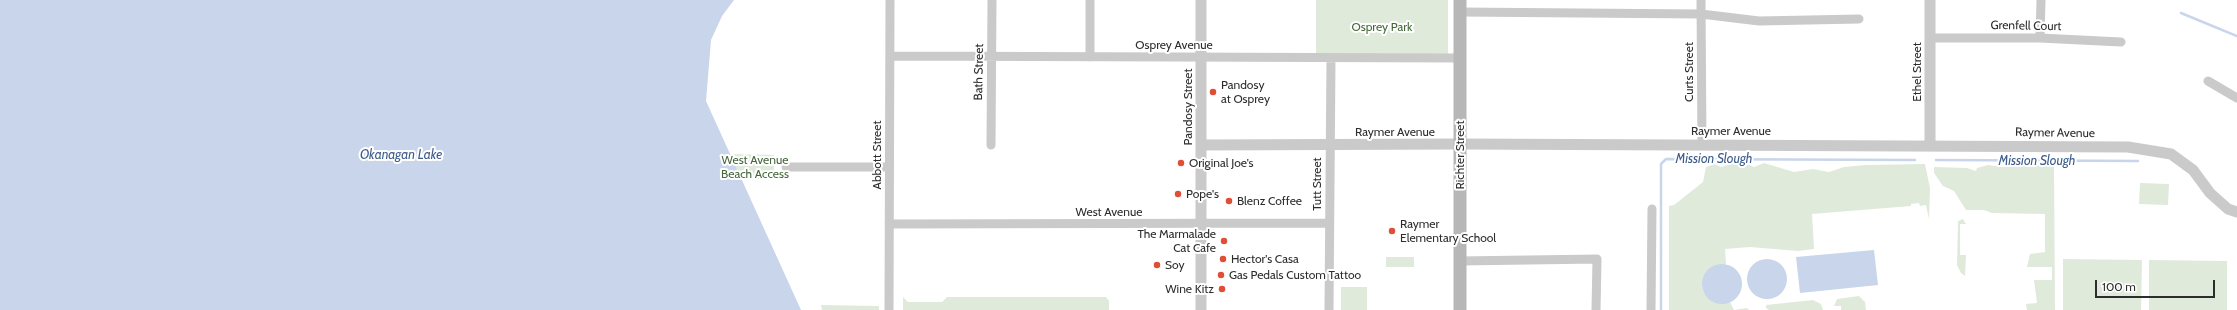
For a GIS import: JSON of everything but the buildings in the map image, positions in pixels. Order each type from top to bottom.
[{"type":"main road","name":"Richter Street","points":[[1460,6],[1460,310]]},
{"type":"street","name":"Abbott Street","points":[[889,310],[890,0]]},
{"type":"street","name":"Bath Street","points":[[991,144],[992,0]]},
{"type":"street","points":[[1090,0],[1090,57]]},
{"type":"street","name":"Pandosy Street","points":[[1201,310],[1202,0]]},
{"type":"street","name":"Curts Street","points":[[1701,0],[1702,144]]},
{"type":"street","name":"Ethel Street","points":[[1930,0],[1930,145]]},
{"type":"street","points":[[2040,38],[2041,0]]},
{"type":"street","points":[[1460,6],[1701,14],[1759,21],[1859,19]]},
{"type":"street","name":"Grenfell Court","points":[[1930,38],[2040,38],[2121,42]]},
{"type":"street","name":"Osprey Avenue","points":[[890,56],[1459,58]]},
{"type":"street","name":"Tutt Street","points":[[1330,310],[1329,223],[1330,145],[1332,130],[1331,58]]},
{"type":"street","points":[[2208,81],[2237,98]]},
{"type":"street","name":"Raymer Avenue","points":[[1202,145],[1702,144],[2128,147],[2171,154],[2193,170],[2210,193],[2228,208],[2237,212]]},
{"type":"street","points":[[786,167],[889,167]]},
{"type":"street","points":[[1651,310],[1652,209]]},
{"type":"street","name":"West Avenue","points":[[889,224],[1329,223]]},
{"type":"street","points":[[1460,261],[1597,259],[1596,310]]},
{"type":"green space","name":"Osprey Park","points":[[1316,0],[1448,0],[1448,54],[1316,54]]},
{"type":"green space","name":"West Avenue Beach Access","points":[[728,154],[774,155],[774,179],[743,179]]},
{"type":"green space","points":[[1764,163],[1794,172],[1813,169],[1829,172],[1844,167],[1866,165],[1925,164],[1930,188],[1929,219],[1926,205],[1920,206],[1919,203],[1911,204],[1911,206],[1812,214],[1814,249],[1798,251],[1750,247],[1725,249],[1726,265],[1722,264],[1702,287],[1704,293],[1713,302],[1730,302],[1734,310],[1669,310],[1669,206],[1674,205],[1703,182],[1706,167],[1715,164],[1721,167],[1731,164],[1747,164],[1754,167]]},
{"type":"green space","points":[[1988,165],[2002,167],[2054,165],[2055,310],[2027,310],[2026,304],[2037,303],[2034,280],[2052,280],[2052,267],[2027,267],[2030,254],[2045,252],[2045,214],[1992,213],[1984,210],[1966,210],[1954,191],[1943,186],[1934,173],[1934,167],[1967,168],[1976,171],[1977,168]]},
{"type":"green space","points":[[2140,183],[2169,184],[2168,205],[2139,204]]},
{"type":"green space","points":[[1963,219],[1966,224],[1960,224],[1960,255],[1966,255],[1965,276],[1961,273],[1957,265],[1958,221]]},
{"type":"green space","points":[[1386,257],[1414,257],[1414,267],[1386,267]]},
{"type":"green space","points":[[2063,259],[2142,260],[2141,310],[2063,310]]},
{"type":"green space","points":[[2149,260],[2227,261],[2227,310],[2149,310]]},
{"type":"green space","points":[[1341,287],[1367,287],[1367,310],[1341,310]]},
{"type":"green space","points":[[1859,296],[1865,302],[1866,310],[1841,310],[1841,306],[1834,306],[1837,299]]},
{"type":"green space","points":[[903,297],[908,302],[942,302],[947,297],[1106,297],[1109,301],[1109,310],[903,310]]},
{"type":"green space","points":[[1813,300],[1821,304],[1823,310],[1769,310],[1766,308],[1766,305]]},
{"type":"green space","points":[[821,305],[879,306],[879,310],[822,310]]},
{"type":"green space","points":[[1747,308],[1749,310],[1734,310]]},
{"type":"water","name":"Okanagan Lake","points":[[0,0],[734,0],[722,16],[711,40],[706,101],[801,310],[0,310]]},
{"type":"water","points":[[1874,250],[1878,285],[1800,293],[1796,257]]},
{"type":"water","points":[[1767,259],[1778,262],[1784,268],[1787,279],[1784,290],[1778,296],[1767,299],[1756,296],[1750,290],[1747,279],[1750,268],[1756,262]]},
{"type":"water","points":[[1722,264],[1733,267],[1739,273],[1742,284],[1739,295],[1733,301],[1722,304],[1711,301],[1705,295],[1702,284],[1705,273],[1711,267]]},
{"type":"waterway","name":"Mission Slough","points":[[2181,13],[2237,36]]},
{"type":"waterway","name":"Mission Slough","points":[[1661,310],[1661,164],[1666,159],[1915,160]]},
{"type":"waterway","name":"Mission Slough","points":[[1936,160],[2138,161]]},
{"type":"place","name":"Pandosy at Osprey","points":[[1213,92]]},
{"type":"place","name":"Original Joe's","points":[[1181,163]]},
{"type":"place","name":"Pope's","points":[[1178,194]]},
{"type":"place","name":"Blenz Coffee","points":[[1229,201]]},
{"type":"place","name":"Raymer Elementary School","points":[[1392,231]]},
{"type":"place","name":"The Marmalade Cat Cafe","points":[[1224,241]]},
{"type":"place","name":"Hector's Casa","points":[[1223,259]]},
{"type":"place","name":"Soy","points":[[1157,265]]},
{"type":"place","name":"Gas Pedals Custom Tattoo","points":[[1221,275]]},
{"type":"place","name":"Wine Kitz","points":[[1222,289]]}]
